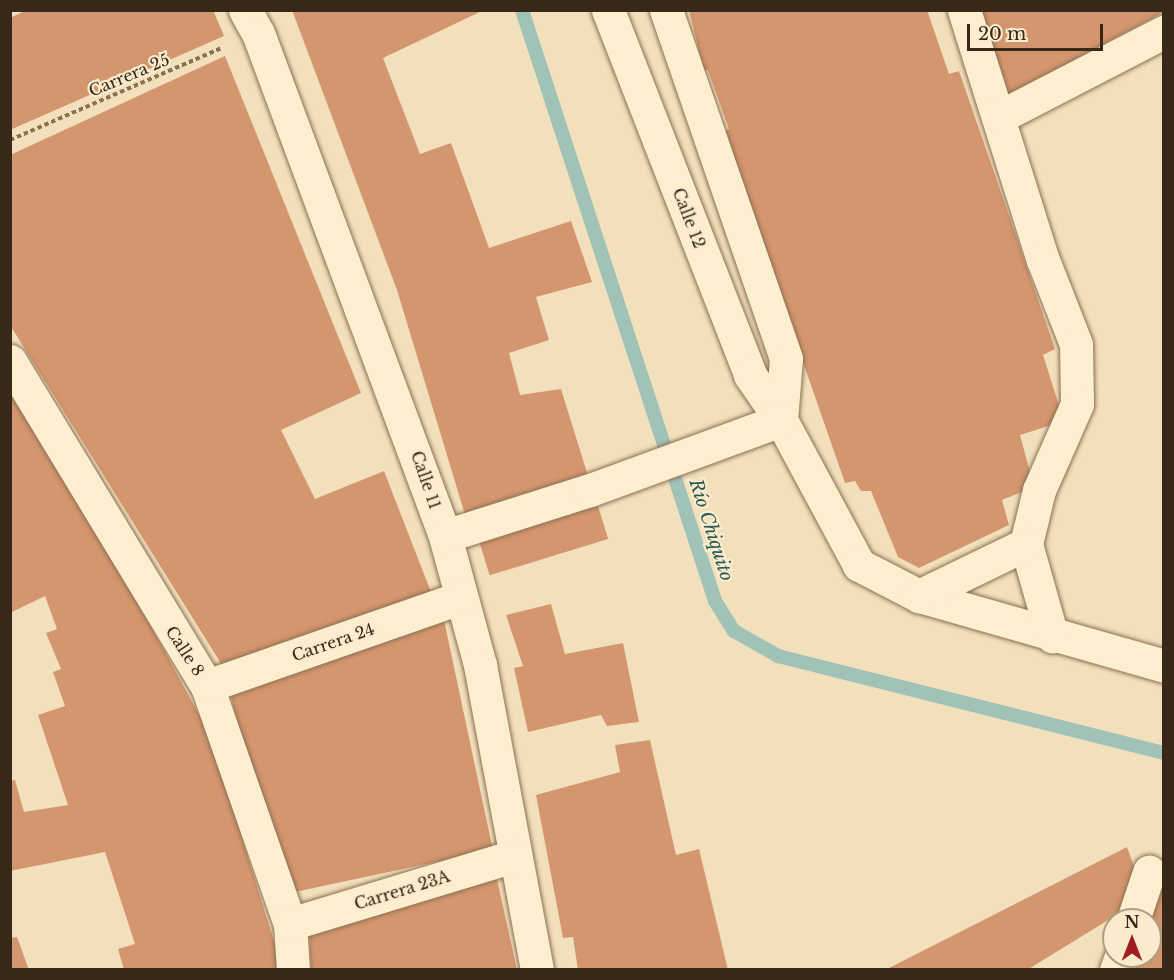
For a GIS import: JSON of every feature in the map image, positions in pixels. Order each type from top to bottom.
[{"type":"street","name":"Calle 12","points":[[608,10],[750,375],[781,420],[859,565],[919,596],[1052,636],[1164,666]]},
{"type":"street","points":[[445,536],[590,490],[781,420],[786,359],[666,10]]},
{"type":"street","points":[[964,10],[1042,261],[1076,344],[1077,405],[1039,490],[1026,544],[1052,636]]},
{"type":"street","name":"Calle 11","points":[[251,22],[445,536],[480,665],[537,969]]},
{"type":"street","points":[[999,117],[1164,32]]},
{"type":"street","name":"Calle 8","points":[[10,361],[207,686],[290,924],[292,969]]},
{"type":"street","points":[[919,596],[1026,544]]},
{"type":"street","name":"Carrera 24","points":[[207,686],[460,598]]},
{"type":"street","name":"Carrera 23A","points":[[290,924],[514,856]]},
{"type":"street","points":[[1137,908],[1149,872]]},
{"type":"path","name":"Carrera 25","points":[[10,140],[251,22]]},
{"type":"building","points":[[27,10],[213,10],[224,36],[10,130],[10,18]]},
{"type":"building","points":[[292,10],[484,10],[383,58],[420,154],[451,143],[489,248],[571,221],[592,282],[536,297],[549,340],[509,353],[520,395],[561,389],[589,479],[466,518],[397,290]]},
{"type":"building","points":[[689,10],[927,10],[949,74],[959,71],[1055,349],[1043,355],[1064,421],[1020,435],[1034,487],[1002,500],[1009,525],[919,568],[898,557],[871,491],[861,491],[855,481],[845,483],[723,132],[729,129],[708,70],[704,71]]},
{"type":"building","points":[[980,10],[1164,10],[1164,12],[1009,95]]},
{"type":"building","points":[[225,56],[361,393],[281,430],[315,499],[384,471],[431,592],[222,665],[10,325],[10,155]]},
{"type":"building","points":[[10,388],[119,567],[210,735],[283,970],[124,970],[118,949],[135,944],[105,852],[10,871],[10,781],[15,780],[24,812],[68,805],[38,715],[65,706],[53,672],[61,669],[46,633],[57,629],[45,596],[10,613]]},
{"type":"building","points":[[595,496],[608,539],[490,575],[476,532]]},
{"type":"building","points":[[551,604],[565,654],[623,643],[639,722],[607,726],[601,715],[528,732],[514,668],[523,666],[506,615]]},
{"type":"building","points":[[444,620],[493,850],[274,896],[225,667]]},
{"type":"building","points":[[650,740],[676,855],[699,849],[728,970],[578,970],[573,937],[563,938],[536,795],[620,772],[615,745]]},
{"type":"building","points":[[1127,847],[1137,875],[1121,908],[1102,908],[1102,924],[1027,970],[885,970]]},
{"type":"building","points":[[1164,870],[1164,970],[1130,970],[1131,968],[1162,968],[1162,908],[1153,908]]},
{"type":"building","points":[[497,879],[517,970],[311,970],[309,930]]},
{"type":"building","points":[[17,937],[29,970],[10,970],[10,938]]},
{"type":"waterway","name":"Río Chiquito","points":[[522,10],[715,601],[734,631],[778,656],[1164,753]]}]
